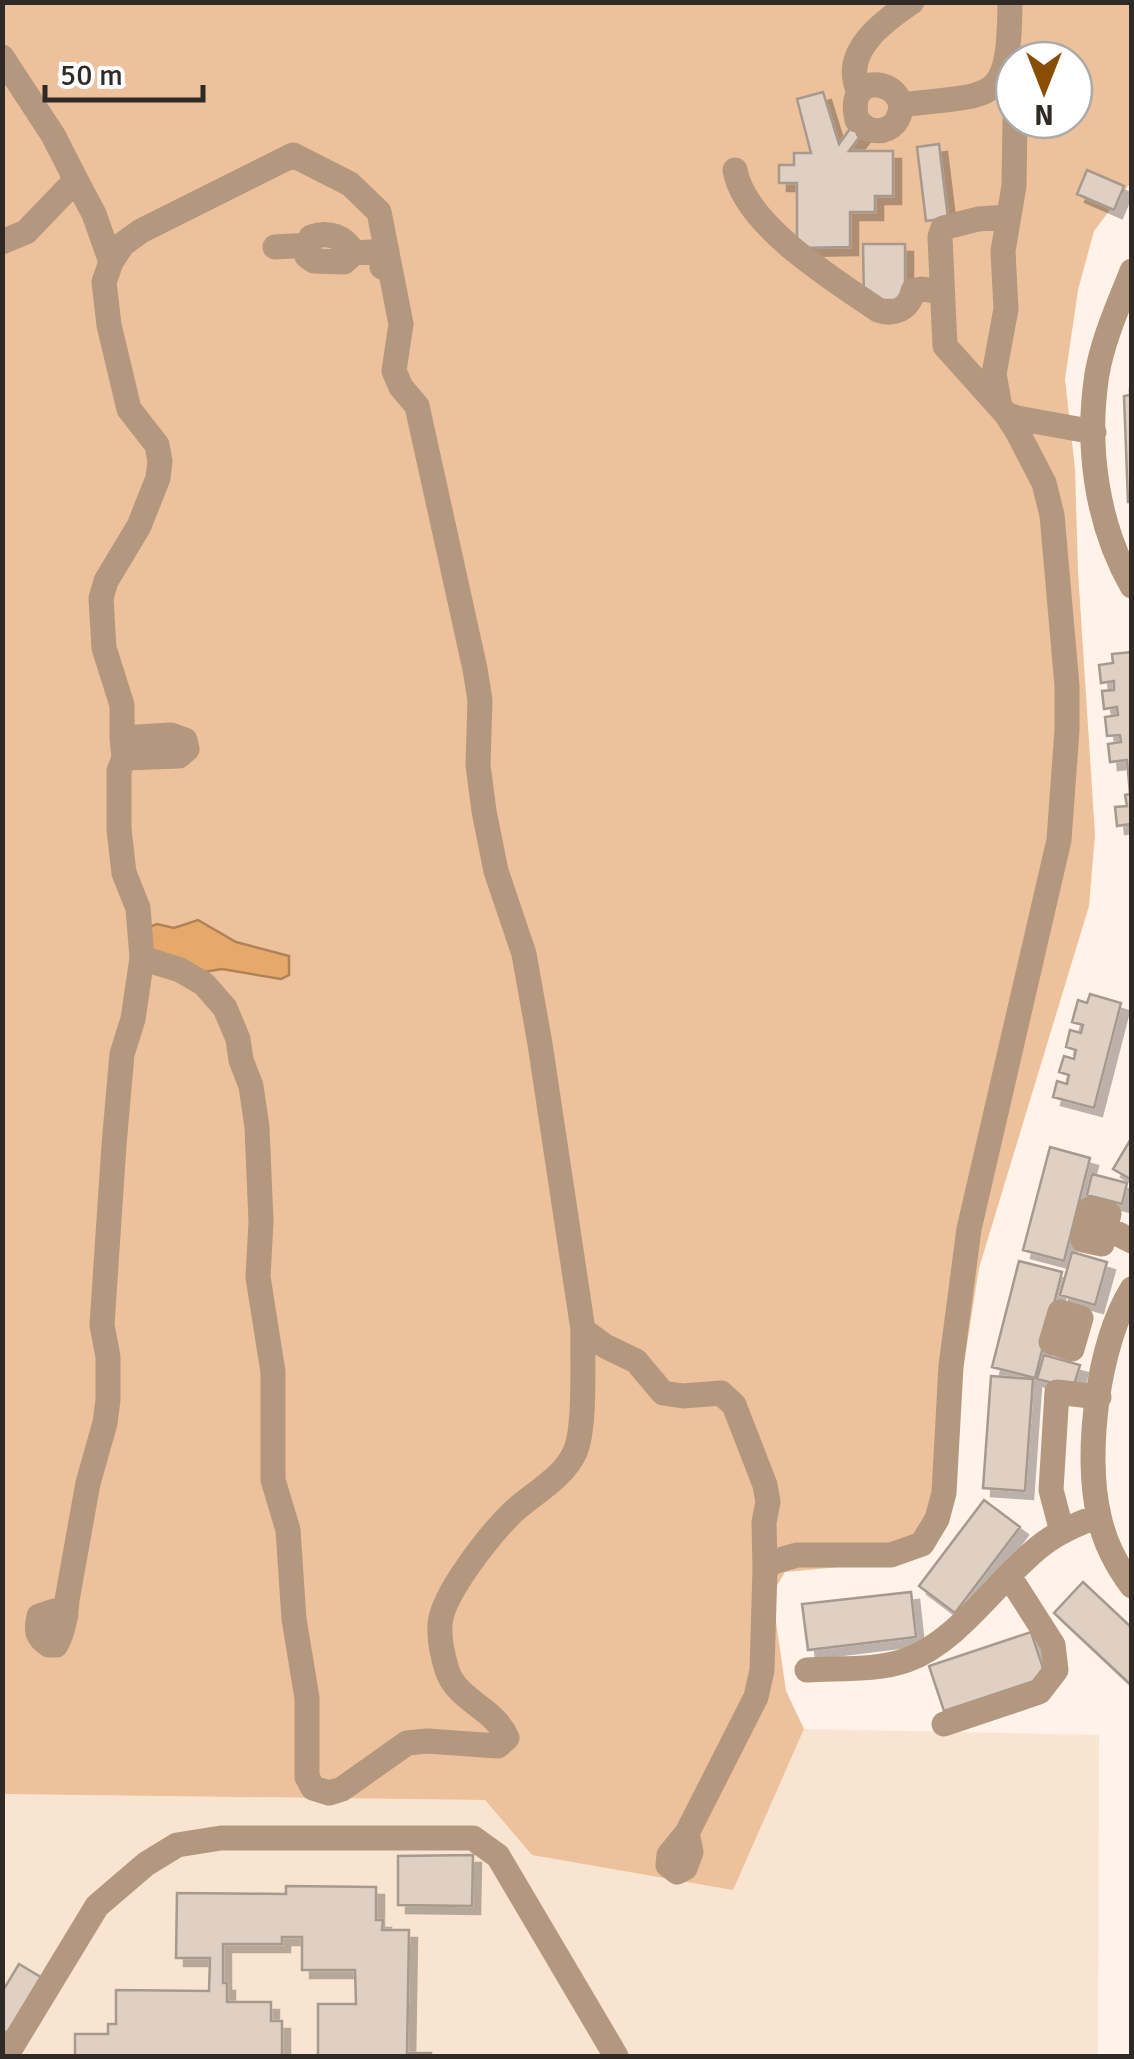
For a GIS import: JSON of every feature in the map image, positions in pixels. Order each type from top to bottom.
[{"type":"street","points":[[859,92],[855,71],[866,41],[874,29],[912,2]]},
{"type":"street","points":[[1008,40],[1010,2]]},
{"type":"street","points":[[2,58],[47,124],[94,214],[111,262]]},
{"type":"street","points":[[870,84],[884,85],[896,93],[901,105],[898,119],[889,128],[876,132],[862,124],[853,104],[859,92],[870,84]]},
{"type":"street","points":[[901,105],[988,91],[994,86]]},
{"type":"street","points":[[765,1569],[797,1555],[891,1554],[922,1544],[938,1519],[944,1494],[951,1366],[969,1228],[1052,877],[1065,770],[1067,686],[1052,515],[1044,482],[1000,407],[994,374],[1006,310],[1003,251],[1014,186],[1014,140]]},
{"type":"street","points":[[66,1615],[88,1483],[106,1423],[108,1357],[102,1325],[114,1144],[122,1054],[133,1019],[142,958],[138,908],[124,874],[119,829],[122,704],[104,648],[101,598],[106,581],[139,526],[160,461],[157,445],[129,409],[109,325],[104,282],[123,244],[141,231],[293,155],[359,191],[379,212],[401,324],[394,371],[417,406],[467,622],[480,700],[478,765],[484,811],[496,871],[527,972],[583,1330],[580,1423],[575,1452],[559,1473],[487,1540],[447,1599],[439,1623],[448,1674],[457,1689],[492,1714],[507,1738],[498,1746],[427,1741],[407,1744],[370,1766],[342,1790],[329,1793],[314,1788],[308,1777],[307,1698],[294,1619],[288,1530],[273,1480],[273,1372],[258,1278],[261,1222],[251,1086],[225,1008],[204,984],[180,970],[142,958]]},
{"type":"street","points":[[735,170],[737,184],[773,232],[878,310],[892,314],[906,306],[913,292],[922,289],[942,292]]},
{"type":"street","points":[[2,262],[10,256],[10,240],[26,232],[76,180]]},
{"type":"street","points":[[1007,217],[943,228],[940,238],[945,346],[1006,414],[1094,432]]},
{"type":"street","points":[[275,246],[309,245],[310,237],[330,234],[349,244],[354,253],[388,252]]},
{"type":"street","points":[[1132,271],[1120,336],[1098,372],[1094,432],[1096,488],[1110,536],[1132,586]]},
{"type":"street","points":[[1106,1228],[1132,1241]]},
{"type":"street","points":[[1132,1290],[1110,1341],[1099,1397],[1094,1455],[1098,1516],[1120,1541],[1119,1568],[1132,1586]]},
{"type":"street","points":[[583,1330],[636,1361],[663,1392],[684,1396],[721,1393],[734,1404],[768,1502],[764,1522],[764,1650],[756,1697],[687,1833]]},
{"type":"street","points":[[1077,1331],[1110,1341]]},
{"type":"street","points":[[1062,1532],[1051,1490],[1057,1392],[1099,1397]]},
{"type":"street","points":[[806,1670],[907,1660],[934,1645],[1041,1546],[1098,1516]]},
{"type":"street","points":[[944,1724],[1039,1692],[1056,1670],[1053,1645],[1009,1576]]},
{"type":"street","points":[[6,2056],[97,1906],[146,1864],[176,1845],[221,1838],[473,1838],[498,1856],[616,2056]]},
{"type":"shaded area","points":[[3,3],[1131,3],[1131,182],[1094,231],[1078,290],[1065,379],[1075,469],[1095,835],[1089,906],[979,1268],[937,1537],[883,1563],[785,1572],[772,1594],[786,1691],[804,1729],[733,1890],[532,1855],[485,1800],[3,1794]]},
{"type":"shaded area","points":[[198,920],[236,942],[289,956],[289,975],[281,979],[222,969],[204,972],[150,957],[149,927],[157,924],[174,928]]},
{"type":"shaded area","points":[[804,1729],[1099,1735],[1098,2056],[3,2056],[3,1794],[485,1800],[532,1855],[732,1889]]},
{"type":"building","points":[[823,92],[839,144],[863,111],[873,119],[849,151],[893,151],[893,196],[875,196],[875,212],[850,212],[850,247],[797,248],[797,183],[779,183],[779,165],[794,165],[794,153],[811,153],[797,99]]},
{"type":"building","points":[[939,144],[948,218],[926,221],[917,147]]},
{"type":"building","points":[[1087,170],[1124,186],[1114,210],[1077,194]]},
{"type":"building","points":[[863,244],[905,244],[905,300],[864,300]]},
{"type":"building","points":[[1130,389],[1132,502],[1128,502],[1124,396],[1130,395]]},
{"type":"building","points":[[1132,652],[1132,828],[1131,824],[1117,826],[1115,807],[1127,806],[1125,795],[1130,794],[1127,760],[1110,762],[1108,744],[1121,742],[1120,735],[1107,736],[1105,717],[1118,715],[1117,707],[1104,709],[1102,691],[1114,690],[1114,681],[1101,683],[1099,665],[1113,663],[1112,654]]},
{"type":"building","points":[[1090,994],[1121,1003],[1094,1108],[1053,1097],[1057,1081],[1067,1084],[1069,1075],[1059,1072],[1064,1056],[1074,1059],[1076,1050],[1066,1047],[1070,1030],[1081,1033],[1083,1025],[1072,1022],[1078,1000],[1087,1003]]},
{"type":"building","points":[[1132,1137],[1132,1180],[1113,1169]]},
{"type":"building","points":[[1050,1147],[1090,1158],[1064,1261],[1023,1250]]},
{"type":"building","points":[[1092,1174],[1127,1183],[1122,1204],[1087,1195]]},
{"type":"building","points":[[1072,1252],[1107,1262],[1095,1305],[1060,1295]]},
{"type":"building","points":[[1019,1261],[1062,1272],[1035,1378],[992,1367]]},
{"type":"building","points":[[1044,1355],[1080,1365],[1073,1388],[1037,1379]]},
{"type":"building","points":[[991,1376],[1033,1379],[1025,1491],[983,1488]]},
{"type":"building","points":[[984,1500],[1020,1527],[955,1613],[919,1586]]},
{"type":"building","points":[[1083,1582],[1132,1628],[1132,1686],[1054,1613]]},
{"type":"building","points":[[911,1592],[916,1637],[808,1650],[802,1604]]},
{"type":"building","points":[[1031,1632],[1046,1677],[944,1711],[929,1666]]},
{"type":"building","points":[[473,1855],[472,1906],[398,1905],[398,1856]]},
{"type":"building","points":[[286,1886],[376,1887],[376,1920],[383,1920],[382,1930],[409,1930],[407,2053],[431,2056],[318,2056],[318,2004],[356,2004],[355,1970],[302,1970],[302,1937],[282,1937],[282,1944],[223,1944],[223,1983],[227,1983],[227,2002],[271,2002],[271,2021],[282,2021],[282,2056],[75,2056],[75,2034],[108,2034],[108,2024],[116,2024],[116,1990],[209,1991],[210,1958],[176,1958],[177,1893],[286,1894]]},
{"type":"building","points":[[19,1964],[44,1979],[11,2035],[2,2030],[2,1992]]}]
